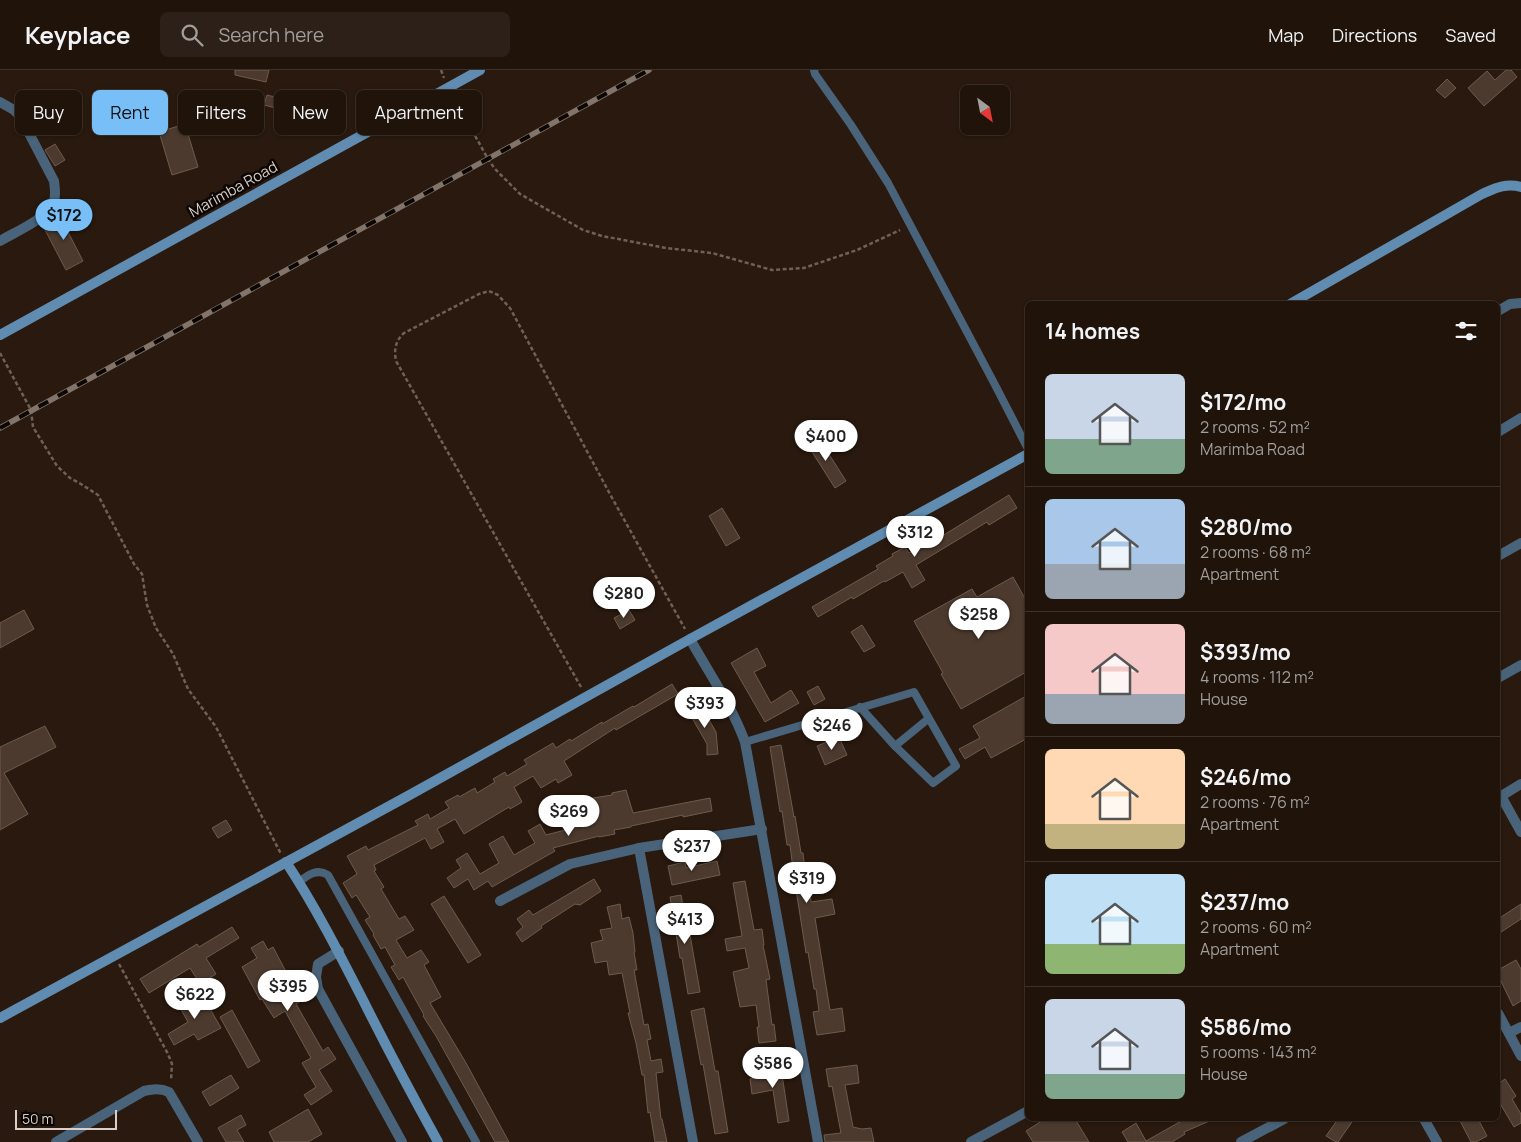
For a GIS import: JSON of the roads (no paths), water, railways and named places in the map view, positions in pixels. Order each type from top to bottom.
[{"type":"street","name":"Marimba Road","points":[[0,335],[480,70]]},
{"type":"street","points":[[0,102],[20,116],[54,181],[56,192],[55,201],[46,214],[0,241]]},
{"type":"street","points":[[1295,301],[1482,194],[1500,186],[1514,185],[1521,187]]},
{"type":"street","points":[[1500,310],[1510,304],[1521,302]]},
{"type":"street","points":[[1500,431],[1521,418]]},
{"type":"street","points":[[0,1018],[1025,456]]},
{"type":"street","points":[[1500,555],[1521,542]]},
{"type":"street","points":[[690,639],[745,742],[818,1142]]},
{"type":"street","points":[[1500,677],[1521,665]]},
{"type":"street","points":[[1500,796],[1521,784]]},
{"type":"street","points":[[1500,799],[1521,832]]},
{"type":"street","points":[[500,902],[570,864],[639,848],[762,829]]},
{"type":"street","points":[[639,848],[693,1142]]},
{"type":"street","points":[[286,862],[339,951],[438,1142]]},
{"type":"street","points":[[339,951],[318,964],[316,977],[318,989],[402,1142]]},
{"type":"street","points":[[1500,1017],[1521,1056]]},
{"type":"street","points":[[1509,1033],[1521,1027]]},
{"type":"street","points":[[56,1142],[144,1091],[153,1089],[162,1089],[169,1092],[198,1142]]},
{"type":"street","points":[[971,1142],[1025,1113]]},
{"type":"street","points":[[1241,1142],[1276,1121]]},
{"type":"street","points":[[1425,1121],[1437,1142]]},
{"type":"lane","points":[[814,70],[888,183],[1025,443]]},
{"type":"lane","points":[[745,742],[860,707],[914,692],[956,766],[933,783],[895,746],[860,707]]},
{"type":"lane","points":[[895,746],[928,718]]},
{"type":"lane","points":[[299,882],[316,872],[323,872],[328,875],[476,1142]]},
{"type":"railway","points":[[0,428],[649,70]]}]
